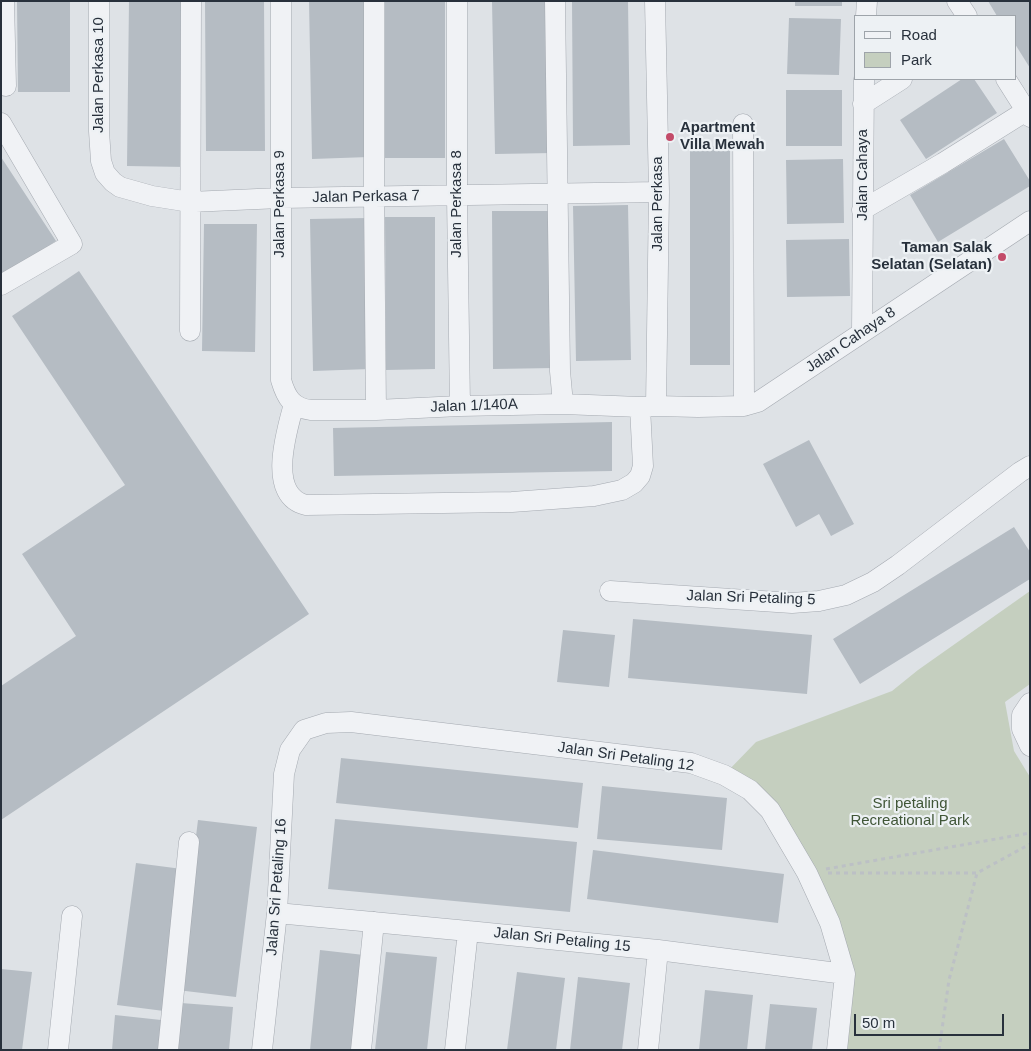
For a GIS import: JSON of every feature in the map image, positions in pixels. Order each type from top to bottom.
[{"type":"street","points":[[4,1],[6,86]]},
{"type":"street","name":"Jalan Perkasa 10","points":[[98,1],[100,149]]},
{"type":"street","points":[[190,331],[191,1]]},
{"type":"street","name":"Jalan Perkasa 9","points":[[281,1],[280,380],[288,398],[294,404]]},
{"type":"street","points":[[374,1],[376,410]]},
{"type":"street","name":"Jalan Perkasa 8","points":[[458,1],[457,196],[460,406]]},
{"type":"street","points":[[555,1],[560,371],[563,404]]},
{"type":"street","name":"Jalan Perkasa","points":[[294,404],[283,446],[283,479],[293,499],[298,503],[306,505],[512,502],[594,496],[622,490],[634,483],[640,476],[643,466],[648,407],[659,192],[655,1]]},
{"type":"street","points":[[866,15],[867,1]]},
{"type":"street","points":[[958,1],[966,15]]},
{"type":"street","name":"Jalan Cahaya","points":[[862,332],[864,80]]},
{"type":"street","points":[[863,104],[900,80]]},
{"type":"street","points":[[862,210],[1028,114],[1007,80]]},
{"type":"street","points":[[1,123],[72,244],[1,285]]},
{"type":"street","points":[[743,124],[744,406]]},
{"type":"street","name":"Jalan Perkasa 7","points":[[100,149],[105,173],[112,182],[120,187],[152,196],[190,202],[280,198],[659,192]]},
{"type":"street","name":"Jalan Cahaya 8","points":[[648,407],[744,406],[758,402],[1030,221]]},
{"type":"street","name":"Jalan 1/140A","points":[[294,404],[301,409],[310,410],[376,410],[563,404],[648,407]]},
{"type":"street","name":"Jalan Sri Petaling 5","points":[[610,591],[792,603],[819,601],[846,595],[879,578],[1025,469]]},
{"type":"street","points":[[1030,702],[1022,715],[1022,729],[1030,746]]},
{"type":"street","name":"Jalan Sri Petaling 12","points":[[304,730],[326,723],[351,722],[691,763],[724,775],[750,790],[770,810],[806,872],[830,923],[845,974],[837,1050]]},
{"type":"street","name":"Jalan Sri Petaling 16","points":[[262,1050],[277,913],[284,774],[290,750],[304,730]]},
{"type":"street","points":[[168,1050],[189,842]]},
{"type":"street","name":"Jalan Sri Petaling 15","points":[[277,913],[658,950],[845,974]]},
{"type":"street","points":[[58,1050],[72,916]]},
{"type":"street","points":[[361,1050],[374,922]]},
{"type":"street","points":[[455,1050],[468,931]]},
{"type":"street","points":[[648,1050],[658,950]]},
{"type":"path","points":[[806,872],[1030,833]]},
{"type":"path","points":[[806,872],[977,874],[1030,844]]},
{"type":"path","points":[[939,1050],[950,980],[977,874]]},
{"type":"green space","name":"Sri petaling Recreational Park","points":[[1030,591],[1030,684],[1005,702],[1014,751],[1030,777],[1030,1050],[837,1050],[845,974],[770,810],[724,775],[756,742],[892,691],[918,670]]},
{"type":"building","points":[[17,1],[70,1],[70,92],[18,92]]},
{"type":"building","points":[[129,1],[188,1],[186,167],[127,166]]},
{"type":"building","points":[[205,1],[264,1],[265,151],[206,151]]},
{"type":"building","points":[[309,1],[367,1],[369,157],[312,159]]},
{"type":"building","points":[[385,1],[445,1],[445,158],[385,158]]},
{"type":"building","points":[[492,1],[550,1],[553,153],[495,154]]},
{"type":"building","points":[[572,1],[628,1],[630,145],[573,146]]},
{"type":"building","points":[[795,1],[842,1],[842,6],[795,6]]},
{"type":"building","points":[[988,1],[1030,1],[1030,68],[1016,46],[1016,15],[996,15]]},
{"type":"building","points":[[789,18],[841,19],[839,75],[787,74]]},
{"type":"building","points":[[960,80],[975,80],[997,113],[926,159],[900,120]]},
{"type":"building","points":[[786,90],[842,90],[842,146],[786,146]]},
{"type":"building","points":[[1004,139],[1030,181],[1030,186],[938,242],[910,195]]},
{"type":"building","points":[[730,146],[730,365],[690,365],[690,147]]},
{"type":"building","points":[[1,157],[56,241],[1,277]]},
{"type":"building","points":[[843,159],[844,223],[787,224],[786,160]]},
{"type":"building","points":[[628,205],[631,360],[576,361],[573,206]]},
{"type":"building","points":[[492,211],[552,211],[554,368],[493,369]]},
{"type":"building","points":[[385,217],[435,217],[435,369],[386,370]]},
{"type":"building","points":[[368,218],[370,369],[313,371],[310,219]]},
{"type":"building","points":[[204,224],[257,224],[255,352],[202,351]]},
{"type":"building","points":[[849,239],[850,296],[787,297],[786,240]]},
{"type":"building","points":[[79,271],[309,614],[1,820],[1,686],[76,636],[22,554],[125,485],[12,316]]},
{"type":"building","points":[[612,422],[612,471],[334,476],[333,428]]},
{"type":"building","points":[[809,440],[854,524],[831,536],[819,514],[796,527],[763,464]]},
{"type":"building","points":[[1014,527],[1030,552],[1030,579],[860,684],[833,639]]},
{"type":"building","points":[[633,619],[812,635],[807,694],[628,678]]},
{"type":"building","points":[[563,630],[615,635],[609,687],[557,682]]},
{"type":"building","points":[[341,758],[583,783],[578,828],[336,803]]},
{"type":"building","points":[[602,786],[727,798],[722,850],[597,839]]},
{"type":"building","points":[[335,819],[577,842],[570,912],[328,889]]},
{"type":"building","points":[[198,820],[257,827],[236,997],[177,990]]},
{"type":"building","points":[[593,850],[784,874],[778,923],[587,899]]},
{"type":"building","points":[[136,863],[182,869],[164,1011],[117,1005]]},
{"type":"building","points":[[320,950],[364,955],[355,1050],[310,1050]]},
{"type":"building","points":[[386,952],[437,957],[427,1050],[375,1050]]},
{"type":"building","points":[[1,969],[32,972],[22,1050],[1,1050]]},
{"type":"building","points":[[517,972],[565,978],[556,1050],[507,1050]]},
{"type":"building","points":[[578,977],[630,983],[622,1050],[570,1050]]},
{"type":"building","points":[[705,990],[753,995],[747,1050],[699,1050]]},
{"type":"building","points":[[181,1003],[233,1007],[229,1050],[177,1050]]},
{"type":"building","points":[[770,1004],[817,1008],[812,1050],[765,1050]]},
{"type":"building","points":[[115,1015],[161,1020],[158,1050],[112,1050]]},
{"type":"place","name":"Apartment Villa Mewah","points":[[670,137]]},
{"type":"place","name":"Taman Salak Selatan (Selatan)","points":[[1002,257]]}]
